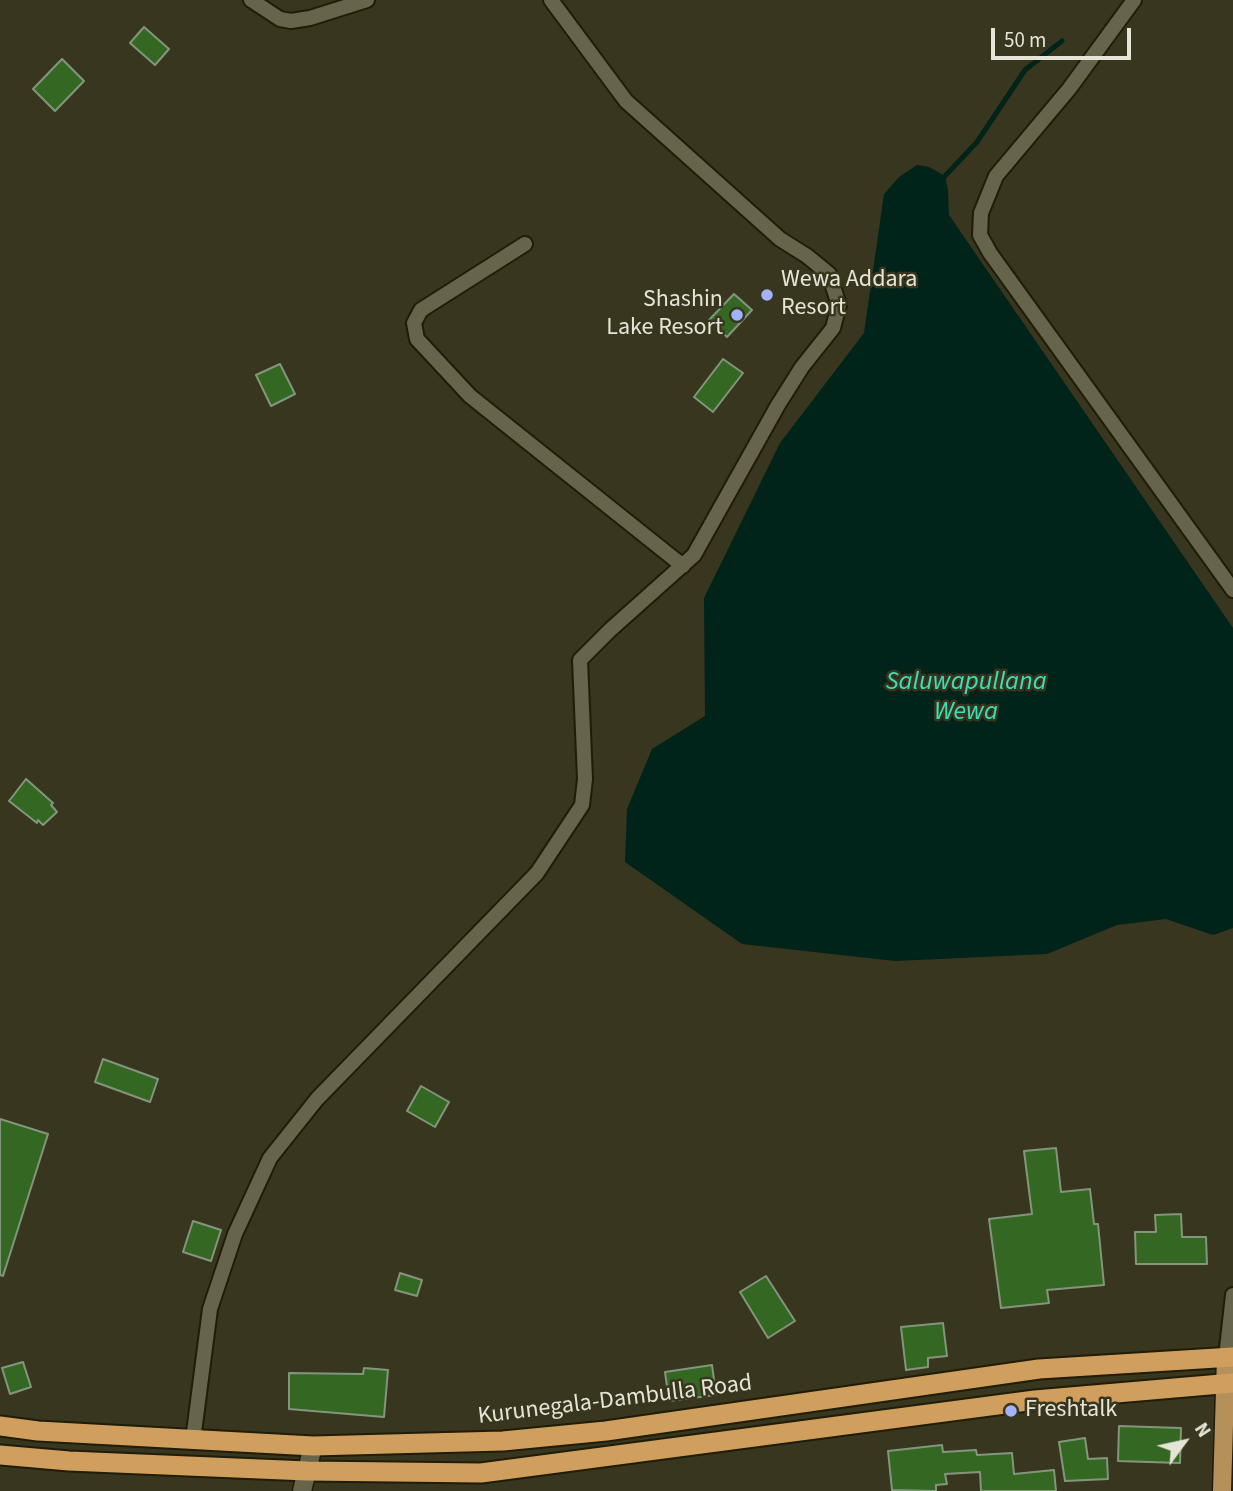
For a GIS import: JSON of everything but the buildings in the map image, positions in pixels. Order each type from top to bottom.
[{"type":"highway","name":"Kurunegala-Dambulla Road","points":[[0,1426],[38,1431],[313,1447],[502,1441],[606,1431],[1039,1369],[1230,1357]]},
{"type":"highway","points":[[0,1455],[69,1461],[307,1471],[481,1473],[1035,1400],[1229,1383]]},
{"type":"main road","points":[[1222,1491],[1230,1357]]},
{"type":"street","points":[[250,0],[279,19],[291,21],[310,18],[367,0]]},
{"type":"street","points":[[193,1440],[210,1309],[235,1234],[270,1158],[317,1099],[537,873],[582,805],[585,779],[580,660],[694,555],[778,405],[802,367],[833,328],[839,305],[829,274],[780,239],[626,101],[551,0]]},
{"type":"street","points":[[1134,0],[1069,89],[996,176],[981,213],[981,235],[990,253],[1233,590]]},
{"type":"street","points":[[525,244],[421,310],[414,323],[417,339],[470,396],[682,566]]},
{"type":"street","points":[[1230,1357],[1233,1295]]},
{"type":"street","points":[[302,1491],[313,1447]]},
{"type":"water","name":"Saluwapullana Wewa","points":[[917,165],[929,167],[945,176],[949,215],[1233,628],[1233,928],[1213,935],[1166,919],[1117,925],[1047,954],[895,961],[742,944],[625,862],[627,809],[652,749],[705,716],[704,598],[780,443],[864,333],[884,194],[899,177]]},
{"type":"waterway","points":[[945,176],[977,142],[1025,70],[1062,41]]},
{"type":"place","name":"Wewa Addara Resort","points":[[767,295]]},
{"type":"place","name":"Shashin Lake Resort","points":[[737,315]]},
{"type":"place","name":"Freshtalk","points":[[1011,1411]]}]
